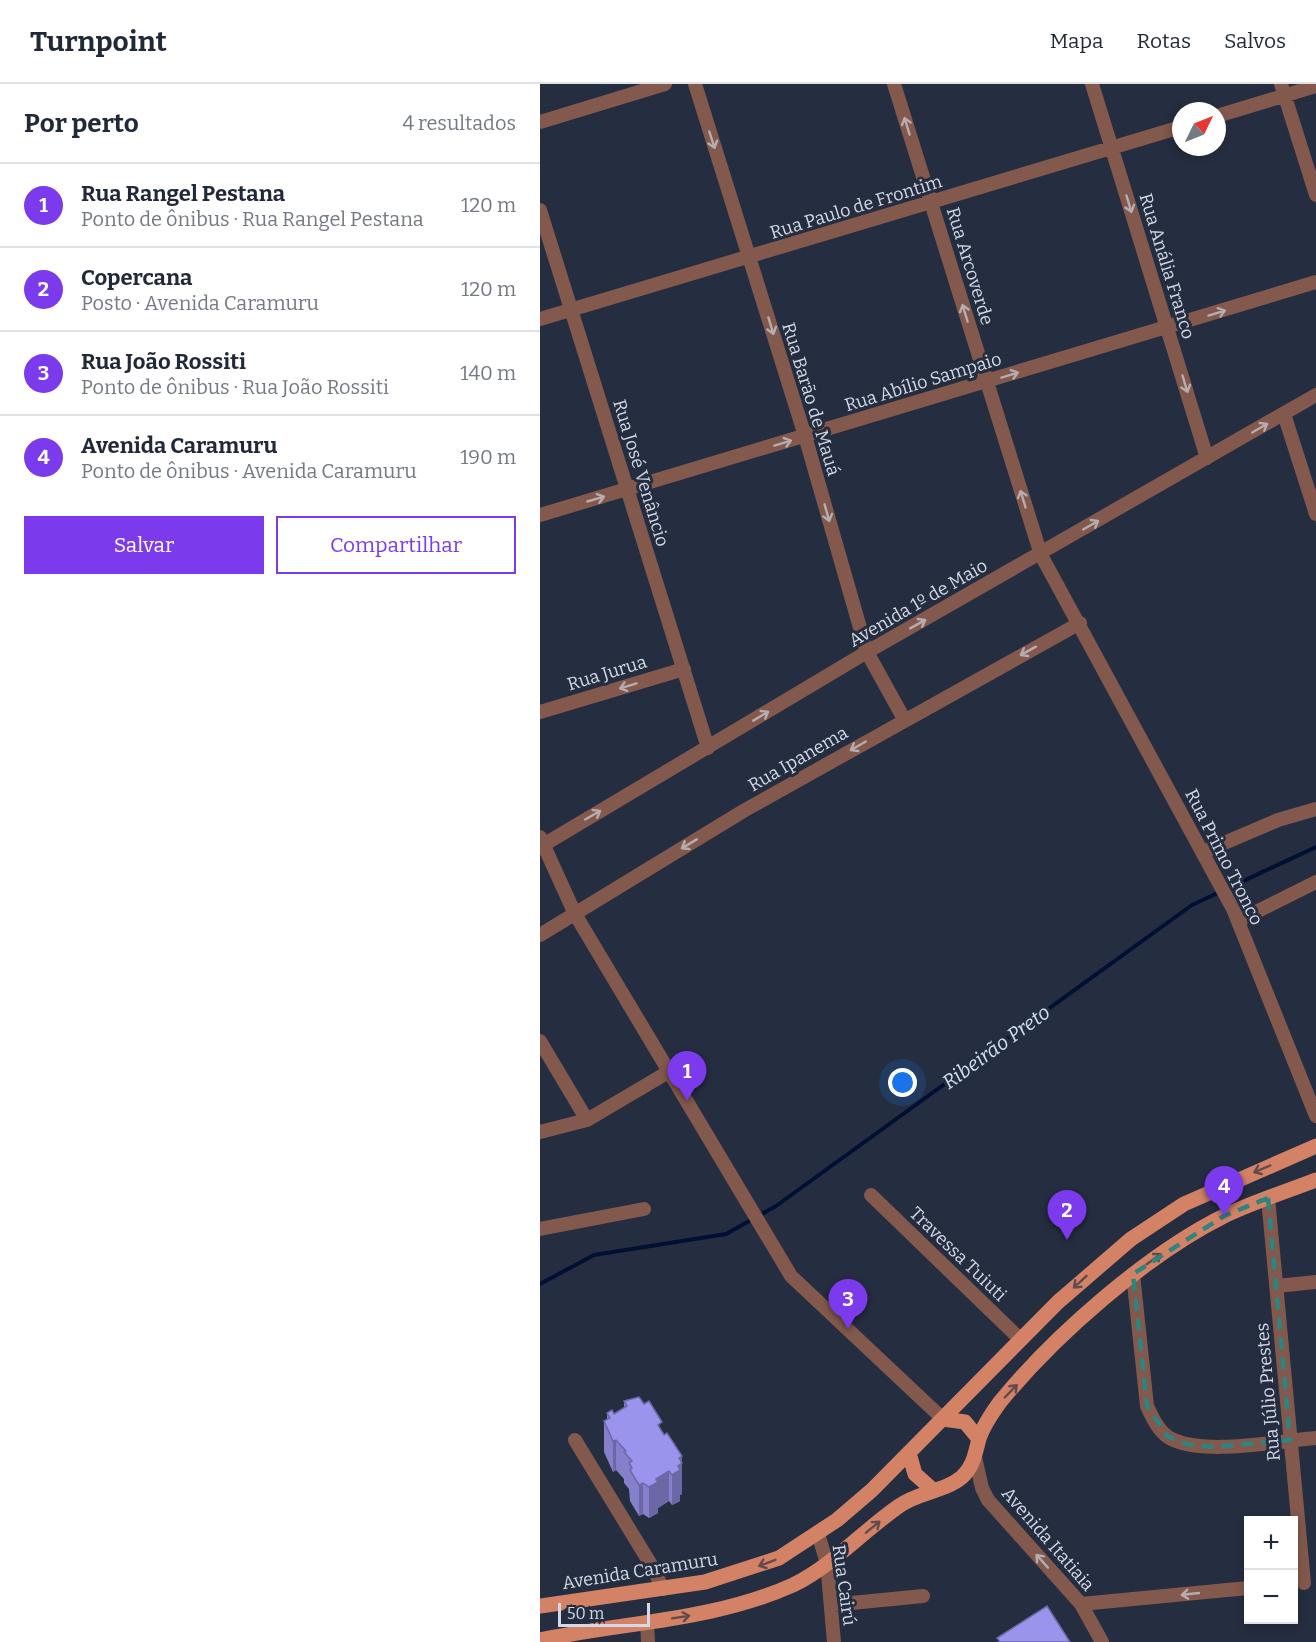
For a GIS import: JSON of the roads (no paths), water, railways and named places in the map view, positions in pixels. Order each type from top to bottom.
[{"type":"main road","name":"Avenida Caramuru","points":[[540,1606],[705,1582],[744,1572],[779,1558],[818,1534],[872,1490],[1092,1271],[1152,1224],[1184,1204],[1316,1146]]},
{"type":"main road","points":[[540,1641],[705,1614],[793,1585],[827,1563],[898,1506],[915,1496],[955,1482],[965,1474],[975,1457],[979,1439],[990,1415],[1009,1392],[1068,1332],[1133,1274],[1176,1243],[1224,1216],[1316,1180]]},
{"type":"main road","points":[[943,1419],[965,1422],[979,1439]]},
{"type":"main road","points":[[909,1454],[915,1474],[933,1490]]},
{"type":"street","points":[[540,122],[665,84]]},
{"type":"street","name":"Rua Barão de Mauá","points":[[694,84],[805,436],[867,652],[904,719]]},
{"type":"street","name":"Rua Arcoverde","points":[[894,84],[1041,555],[1080,623]]},
{"type":"street","name":"Rua Anália Franco","points":[[1092,84],[1207,458]]},
{"type":"street","points":[[1226,112],[1283,89],[1316,86]]},
{"type":"street","points":[[1283,89],[1316,195]]},
{"type":"street","name":"Rua Paulo de Frontim","points":[[540,319],[932,204],[1172,130]]},
{"type":"street","name":"Rua José Venâncio","points":[[540,210],[708,748]]},
{"type":"street","name":"Rua Abílio Sampaio","points":[[540,515],[1316,282]]},
{"type":"street","name":"Avenida 1º de Maio","points":[[541,843],[708,748],[867,652],[1041,555],[1316,395]]},
{"type":"street","points":[[1284,414],[1316,514]]},
{"type":"street","name":"Rua Ipanema","points":[[540,935],[745,810],[904,719],[1080,623]]},
{"type":"street","name":"Rua Primo Tronco","points":[[1080,623],[1236,915],[1316,1116]]},
{"type":"street","name":"Rua Jurua","points":[[540,712],[684,669]]},
{"type":"street","points":[[1203,852],[1278,820],[1316,809]]},
{"type":"street","points":[[541,843],[575,914],[791,1276],[943,1419]]},
{"type":"street","points":[[1236,915],[1316,882]]},
{"type":"street","points":[[540,1041],[587,1120]]},
{"type":"street","points":[[540,1132],[587,1120],[670,1071]]},
{"type":"street","name":"Travessa Tuiuti","points":[[871,1195],[1021,1340]]},
{"type":"street","name":"Rua Júlio Prestes","points":[[1268,1198],[1305,1582]]},
{"type":"street","points":[[540,1229],[644,1209]]},
{"type":"street","points":[[1133,1274],[1147,1406],[1155,1422],[1167,1436],[1199,1447],[1316,1438]]},
{"type":"street","points":[[1277,1286],[1316,1282]]},
{"type":"street","points":[[575,1440],[653,1568],[663,1589]]},
{"type":"street","name":"Avenida Itatiaia","points":[[975,1457],[982,1488],[988,1500],[1081,1604],[1102,1642]]},
{"type":"street","name":"Rua Cairú","points":[[818,1534],[827,1563],[834,1642]]},
{"type":"street","points":[[1081,1604],[1244,1588]]},
{"type":"street","points":[[831,1605],[923,1596]]},
{"type":"street","points":[[647,1622],[648,1642]]},
{"type":"waterway","name":"Ribeirão Preto","points":[[540,1284],[594,1255],[726,1234],[776,1206],[1192,905],[1316,847]]},
{"type":"place","name":"Rua Rangel Pestana","points":[[687,1101]]},
{"type":"place","name":"Avenida Caramuru","points":[[1224,1216]]},
{"type":"place","name":"Copercana","points":[[1067,1240]]},
{"type":"place","name":"Rua João Rossiti","points":[[848,1329]]}]
